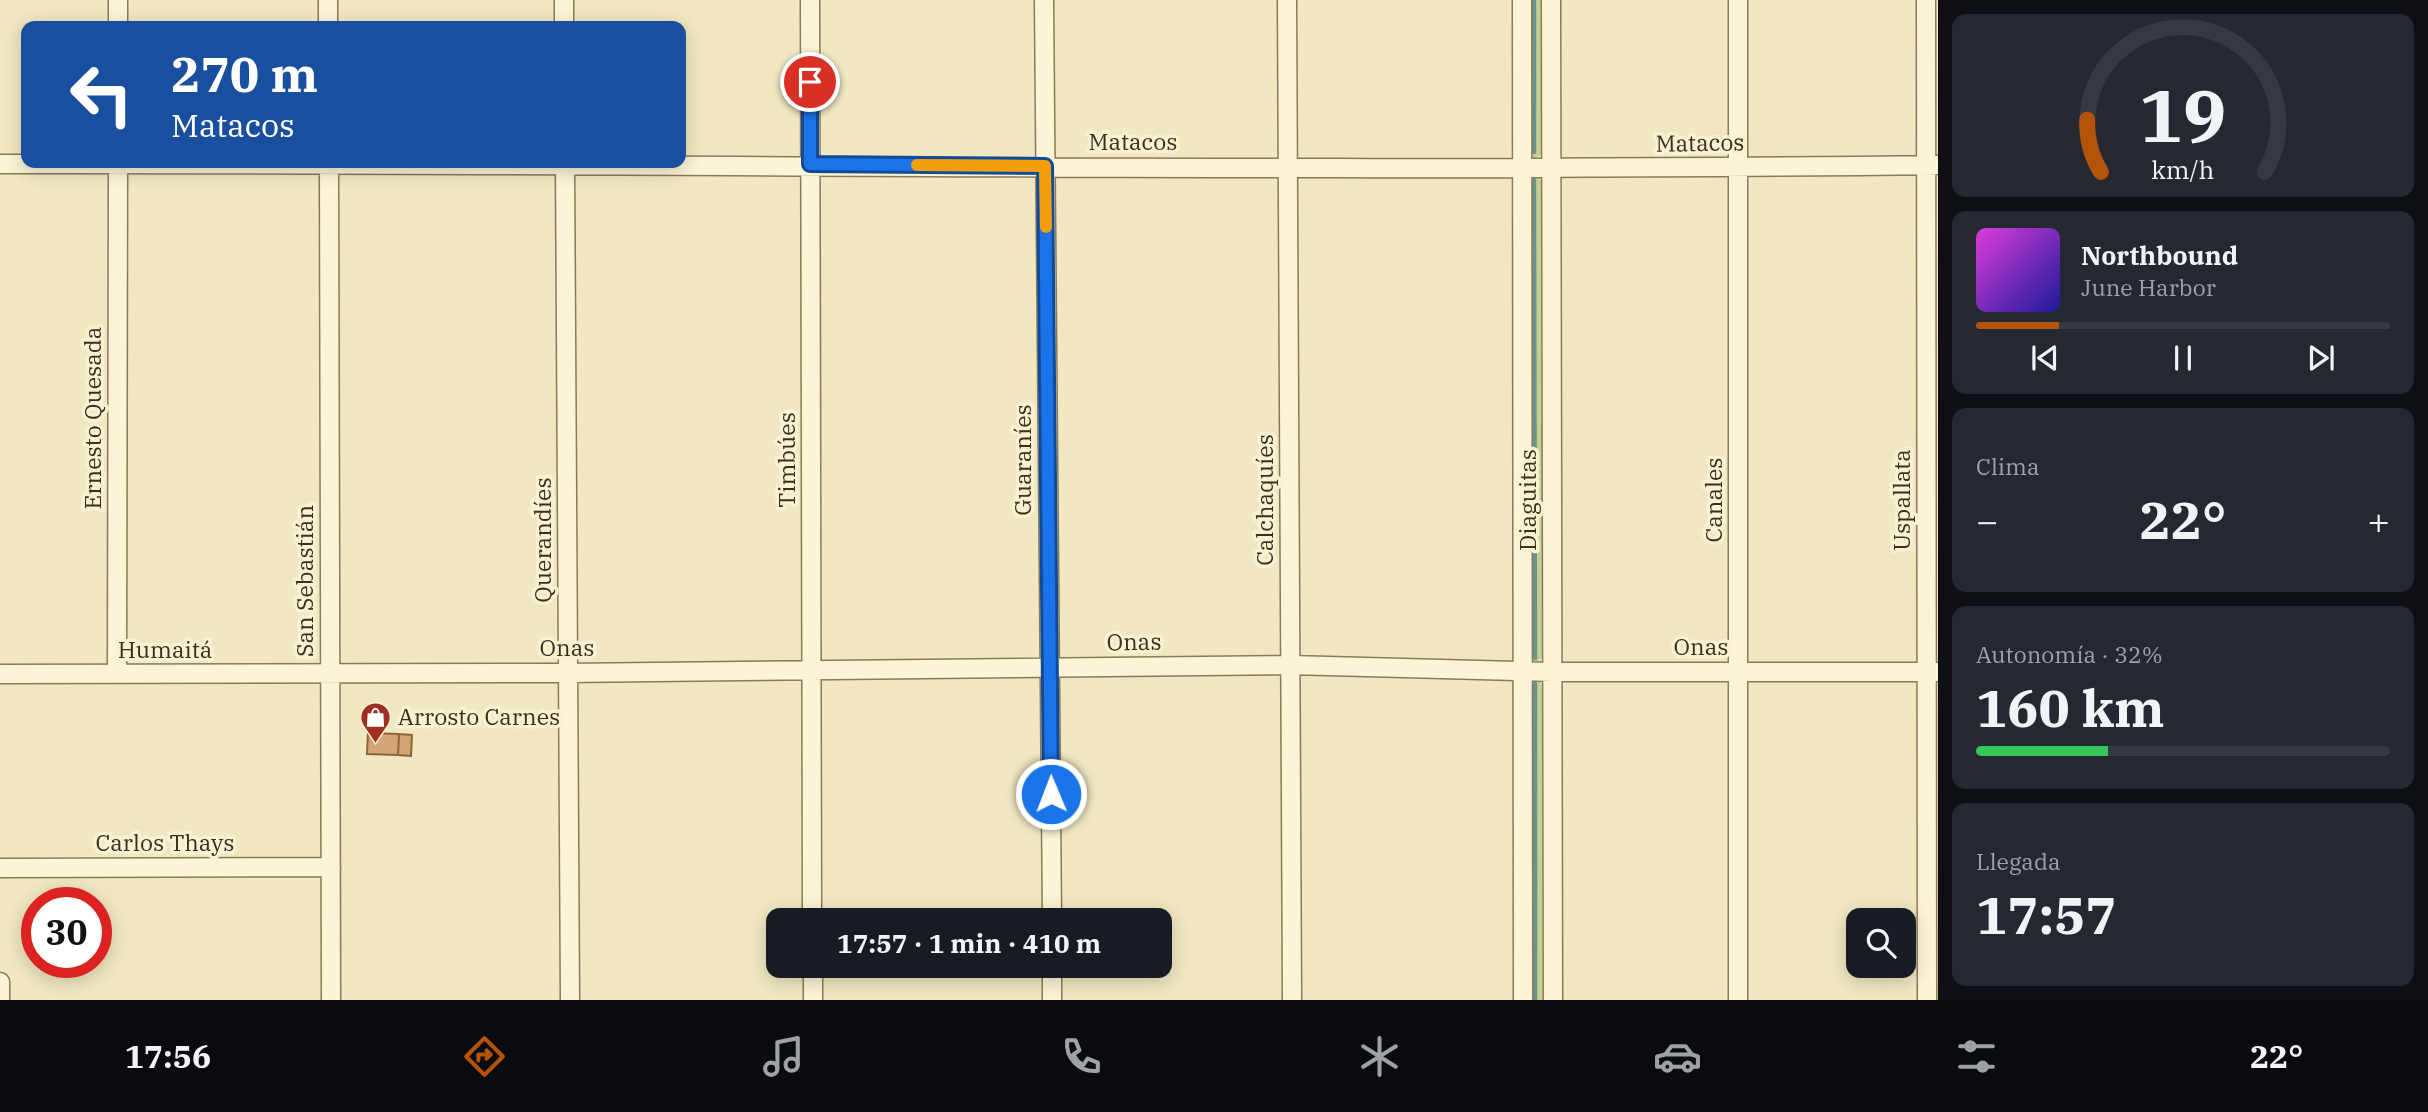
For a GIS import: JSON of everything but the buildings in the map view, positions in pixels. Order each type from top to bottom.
[{"type":"street","points":[[118,0],[118,21]]},
{"type":"street","points":[[328,0],[328,21]]},
{"type":"street","points":[[564,0],[564,21]]},
{"type":"street","name":"Timbúes","points":[[810,0],[812,908]]},
{"type":"street","name":"Guaraníes","points":[[1044,0],[1052,908]]},
{"type":"street","name":"Calchaquíes","points":[[1287,0],[1292,1000]]},
{"type":"street","name":"Diaguitas","points":[[1522,0],[1523,1000]]},
{"type":"street","name":"Diaguitas","points":[[1551,0],[1553,1000]]},
{"type":"street","name":"Canales","points":[[1738,0],[1738,1000]]},
{"type":"street","name":"Uspallata","points":[[1926,0],[1932,165],[1932,672],[1927,1000]]},
{"type":"street","name":"Matacos","points":[[0,164],[21,164]]},
{"type":"street","name":"Matacos","points":[[686,164],[1551,169],[1932,165]]},
{"type":"street","name":"Ernesto Quesada","points":[[117,674],[118,168]]},
{"type":"street","name":"San Sebastián","points":[[328,168],[331,1000]]},
{"type":"street","name":"Querandíes","points":[[565,168],[570,1000]]},
{"type":"street","name":"Onas","points":[[330,674],[1290,665],[1553,672],[1932,672]]},
{"type":"street","name":"Humaitá","points":[[0,674],[330,674]]},
{"type":"street","name":"Carlos Thays","points":[[0,868],[331,867]]},
{"type":"street","points":[[813,978],[813,1000]]},
{"type":"street","points":[[1052,978],[1052,1000]]},
{"type":"street","points":[[0,982],[0,1000]]},
{"type":"green space","points":[[1526,0],[1541,0],[1541,155],[1532,160],[1528,158]]},
{"type":"green space","points":[[1531,175],[1537,175],[1542,182],[1542,658],[1533,664],[1528,661]]},
{"type":"green space","points":[[1531,679],[1538,679],[1542,686],[1543,1000],[1528,1000]]},
{"type":"waterway","points":[[1534,0],[1534,152]]},
{"type":"waterway","points":[[1534,180],[1535,658]]},
{"type":"waterway","points":[[1535,684],[1535,1000]]},
{"type":"slow traffic","points":[[917,165],[1045,166],[1046,227]]},
{"type":"place","name":"Arrosto Carnes","points":[[375,744]]},
{"type":"route","points":[[810,82],[810,164],[1045,166],[1051,794]]}]
